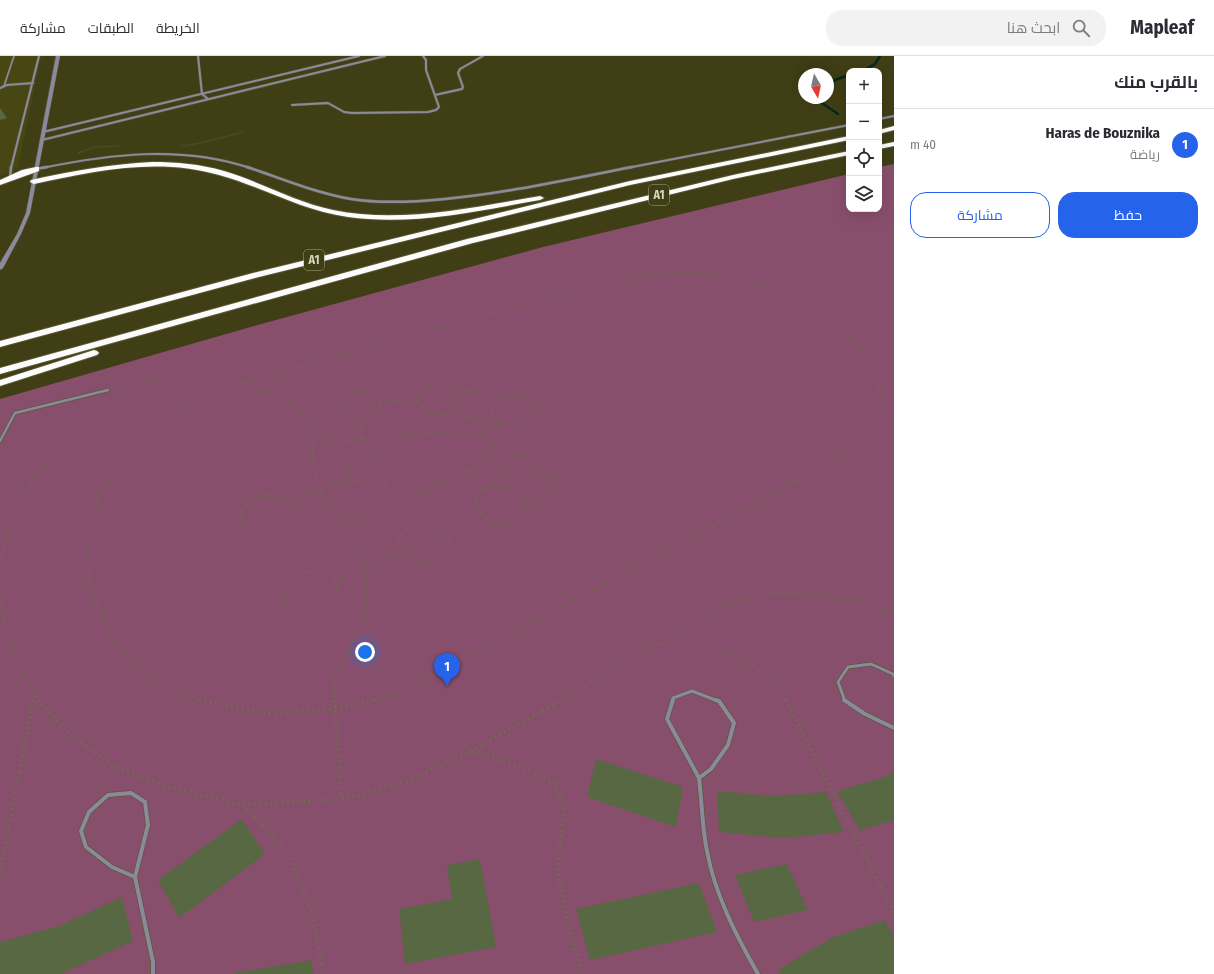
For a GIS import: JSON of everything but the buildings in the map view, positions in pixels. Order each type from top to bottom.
[{"type":"highway","points":[[882,131],[894,128]]},
{"type":"highway","name":"A1","points":[[0,344],[271,271],[630,183],[846,139]]},
{"type":"highway","points":[[882,146],[894,144]]},
{"type":"highway","name":"A1","points":[[0,371],[470,241],[733,177],[846,154]]},
{"type":"highway","points":[[34,182],[64,175],[134,165],[184,165],[222,173],[305,205],[326,211],[375,217],[403,217],[446,212],[630,183]]},
{"type":"highway","points":[[0,183],[36,169]]},
{"type":"highway","points":[[0,383],[290,290]]},
{"type":"street","points":[[10,178],[10,171],[39,56]]},
{"type":"street","points":[[0,268],[19,234],[28,213],[58,56]]},
{"type":"street","points":[[198,56],[202,94],[208,99]]},
{"type":"street","points":[[43,132],[359,56]]},
{"type":"street","points":[[42,140],[385,56]]},
{"type":"street","points":[[292,105],[328,103],[344,112],[356,114],[428,112],[436,110],[439,108],[426,70],[426,60],[423,56]]},
{"type":"street","points":[[435,95],[462,89],[463,88],[458,73],[460,69],[483,56]]},
{"type":"street","points":[[305,69],[313,74]]},
{"type":"street","points":[[0,88],[4,86],[33,83]]},
{"type":"street","points":[[882,118],[894,116]]},
{"type":"street","points":[[36,169],[112,156],[146,153],[174,154],[208,157],[232,162],[308,190],[353,199],[411,202],[473,196],[512,190],[846,126]]},
{"type":"lane","points":[[4,86],[14,56]]},
{"type":"lane","points":[[0,441],[14,413],[108,390]]},
{"type":"lane","points":[[894,676],[893,674],[870,664],[848,667],[838,682],[845,701],[865,714],[894,728]]},
{"type":"lane","points":[[699,778],[711,769],[728,745],[734,723],[719,701],[692,691],[672,698],[667,719],[699,778],[707,851],[722,902],[735,933],[758,974]]},
{"type":"lane","points":[[135,877],[112,867],[86,846],[81,831],[89,812],[108,795],[131,793],[145,802],[148,825],[135,877],[153,962],[153,974]]},
{"type":"path","points":[[682,272],[720,275],[761,286],[800,301],[834,324],[860,351],[876,376],[881,402],[870,432],[851,452],[396,696],[334,709],[268,714],[196,699],[150,674],[112,639],[90,588],[87,536],[99,494],[126,454],[152,431],[192,402],[244,382],[594,285],[628,277],[682,272]]},
{"type":"path","points":[[0,566],[6,536],[30,484],[67,436],[97,406],[108,390],[168,376]]},
{"type":"path","points":[[244,382],[260,390],[282,396],[307,417],[313,444],[312,467],[320,490],[345,525],[366,568],[365,618],[335,676],[334,709],[342,799]]},
{"type":"path","points":[[443,385],[453,388],[503,396],[521,397],[530,402],[534,410],[534,414],[528,421],[517,424],[504,423],[429,412],[424,410],[418,402],[419,394],[426,388],[443,385]]},
{"type":"path","points":[[442,413],[453,410],[460,403],[460,395],[453,388]]},
{"type":"path","points":[[382,400],[382,404],[378,412],[374,416],[362,419],[349,418],[338,408],[341,399],[348,393],[365,391],[376,394],[382,400],[418,402]]},
{"type":"path","points":[[503,396],[494,401],[491,408],[494,417],[504,423]]},
{"type":"path","points":[[436,432],[442,413]]},
{"type":"path","points":[[362,419],[362,438]]},
{"type":"path","points":[[483,436],[504,423]]},
{"type":"path","points":[[313,444],[362,438],[436,432],[467,432],[483,436],[491,444],[494,452]]},
{"type":"path","points":[[524,456],[523,465],[531,474],[545,478],[563,474],[569,466],[568,457],[560,449],[542,445],[530,448],[524,456],[479,494],[475,503],[478,513],[483,518],[489,521],[504,523],[517,518],[558,476]]},
{"type":"path","points":[[494,452],[524,456]]},
{"type":"path","points":[[345,525],[468,472],[488,460],[494,452]]},
{"type":"path","points":[[364,454],[382,454],[392,461],[394,465],[394,474],[386,482],[380,485],[360,485],[350,478],[348,473],[350,464],[358,456],[364,454]]},
{"type":"path","points":[[468,472],[484,490]]},
{"type":"path","points":[[288,503],[350,478]]},
{"type":"path","points":[[484,490],[502,487],[514,491],[522,499],[523,509],[521,514]]},
{"type":"path","points":[[273,495],[288,503],[290,513],[288,518],[279,527],[273,530],[258,532],[251,531],[242,523],[241,512],[248,502],[260,496],[273,495]]},
{"type":"path","points":[[414,524],[435,524],[445,531],[448,536],[449,542],[445,552],[434,560],[419,562],[412,560],[401,552],[398,546],[400,535],[404,530],[414,524]]},
{"type":"path","points":[[335,581],[401,552]]},
{"type":"path","points":[[311,571],[318,571],[325,573],[335,581],[338,592],[336,599],[320,613],[304,615],[296,613],[286,604],[284,591],[287,585],[297,575],[311,571]]},
{"type":"path","points":[[0,600],[8,639],[34,695],[65,730],[113,766],[170,787],[243,804],[342,799],[407,781],[472,751],[720,608],[766,593],[816,594],[855,601],[894,614]]},
{"type":"path","points":[[657,644],[708,646],[744,660],[779,686],[894,913]]},
{"type":"path","points":[[0,875],[34,695]]},
{"type":"path","points":[[472,751],[518,766],[554,782],[564,805],[558,873],[570,933],[583,974]]},
{"type":"path","points":[[243,804],[288,853],[312,913],[324,974]]},
{"type":"shaded area","points":[[0,56],[41,56],[18,168],[0,176]]},
{"type":"shaded area","points":[[894,164],[894,974],[0,974],[0,399],[254,326],[543,247],[846,175],[846,212],[882,212],[882,166]]},
{"type":"waterway","points":[[868,68],[875,64],[880,56]]},
{"type":"waterway","points":[[834,81],[846,76]]},
{"type":"waterway","points":[[823,104],[838,114]]},
{"type":"place","name":"Haras de Bouznika","points":[[447,686]]}]
